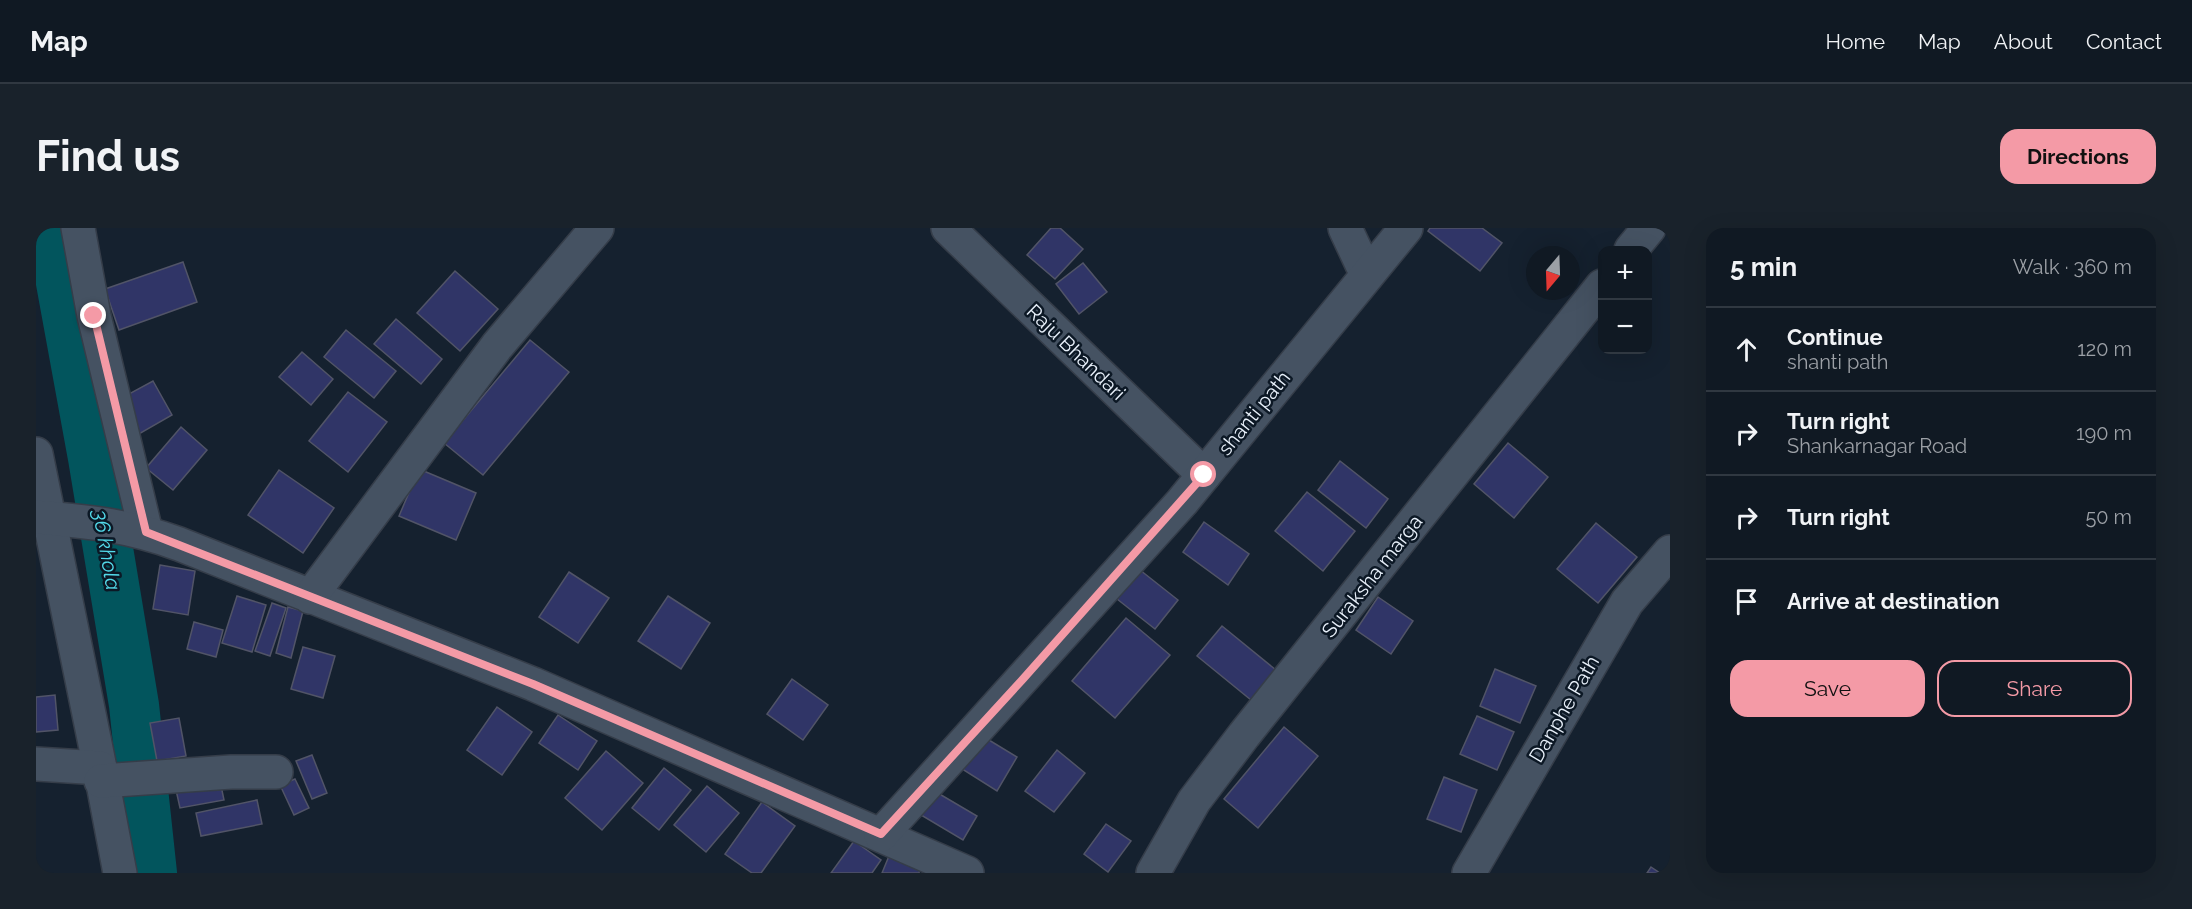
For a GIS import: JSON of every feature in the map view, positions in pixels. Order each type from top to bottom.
[{"type":"street","points":[[78,228],[133,529]]},
{"type":"street","points":[[310,597],[497,346],[597,228]]},
{"type":"street","name":"Raju Bhandari","points":[[948,228],[1204,475]]},
{"type":"street","points":[[1345,228],[1367,275]]},
{"type":"street","name":"shanti path","points":[[881,834],[1204,475],[1406,228]]},
{"type":"street","points":[[1634,246],[1649,228]]},
{"type":"street","name":"Suraksha marga","points":[[1153,873],[1194,801],[1208,782],[1323,638],[1361,586],[1489,430],[1598,291]]},
{"type":"street","points":[[36,454],[43,508],[109,776],[120,873]]},
{"type":"street","points":[[43,508],[85,521],[133,529],[533,684],[967,873]]},
{"type":"street","name":"Danphe Path","points":[[1468,873],[1627,602],[1670,552]]},
{"type":"street","points":[[36,764],[109,776],[159,777],[231,772],[276,772]]},
{"type":"building","points":[[1051,228],[1060,228],[1083,249],[1055,279],[1027,255]]},
{"type":"building","points":[[1430,228],[1482,228],[1502,243],[1480,271],[1428,231]]},
{"type":"building","points":[[183,262],[197,302],[119,330],[105,289]]},
{"type":"building","points":[[1083,263],[1107,292],[1079,314],[1056,284]]},
{"type":"building","points":[[455,271],[498,309],[460,351],[417,313]]},
{"type":"building","points":[[396,319],[442,359],[421,384],[374,344]]},
{"type":"building","points":[[346,330],[396,371],[374,398],[324,357]]},
{"type":"building","points":[[530,340],[569,372],[483,475],[444,443]]},
{"type":"building","points":[[302,352],[333,379],[311,405],[279,377]]},
{"type":"building","points":[[153,381],[172,415],[139,434],[127,395]]},
{"type":"building","points":[[348,392],[387,422],[348,472],[309,441]]},
{"type":"building","points":[[181,427],[207,450],[173,490],[146,468]]},
{"type":"building","points":[[1508,443],[1548,477],[1514,518],[1474,484]]},
{"type":"building","points":[[1340,461],[1388,499],[1366,528],[1318,490]]},
{"type":"building","points":[[419,469],[476,493],[456,540],[399,516]]},
{"type":"building","points":[[279,470],[334,508],[303,553],[248,515]]},
{"type":"building","points":[[1307,492],[1355,531],[1323,571],[1275,531]]},
{"type":"building","points":[[1204,522],[1249,554],[1228,585],[1183,552]]},
{"type":"building","points":[[1596,523],[1637,557],[1598,603],[1557,569]]},
{"type":"building","points":[[160,565],[195,571],[188,615],[153,609]]},
{"type":"building","points":[[1140,570],[1178,600],[1155,629],[1117,599]]},
{"type":"building","points":[[569,572],[609,598],[578,643],[539,617]]},
{"type":"building","points":[[237,596],[266,605],[252,652],[222,643]]},
{"type":"building","points":[[668,596],[710,623],[681,669],[638,641]]},
{"type":"building","points":[[1378,597],[1413,621],[1391,654],[1356,630]]},
{"type":"building","points":[[272,603],[286,608],[270,656],[255,651]]},
{"type":"building","points":[[288,607],[303,611],[291,658],[276,653]]},
{"type":"building","points":[[1126,618],[1170,655],[1115,718],[1072,681]]},
{"type":"building","points":[[194,622],[223,630],[216,657],[187,649]]},
{"type":"building","points":[[1222,626],[1276,670],[1251,700],[1197,656]]},
{"type":"building","points":[[303,647],[335,656],[323,698],[291,689]]},
{"type":"building","points":[[1495,669],[1536,686],[1520,723],[1480,706]]},
{"type":"building","points":[[792,679],[828,705],[803,740],[767,714]]},
{"type":"building","points":[[55,695],[58,730],[36,732],[36,697]]},
{"type":"building","points":[[497,707],[532,732],[502,775],[467,750]]},
{"type":"building","points":[[558,715],[597,741],[578,770],[539,743]]},
{"type":"building","points":[[1477,716],[1514,732],[1497,770],[1460,754]]},
{"type":"building","points":[[179,718],[186,756],[157,761],[150,723]]},
{"type":"building","points":[[1284,727],[1318,756],[1258,828],[1224,799]]},
{"type":"building","points":[[979,734],[1017,757],[997,791],[959,767]]},
{"type":"building","points":[[1057,750],[1085,773],[1054,812],[1025,791]]},
{"type":"building","points":[[606,751],[643,783],[602,830],[565,798]]},
{"type":"building","points":[[312,755],[327,793],[312,799],[296,761]]},
{"type":"building","points":[[664,768],[691,790],[659,830],[632,808]]},
{"type":"building","points":[[1444,777],[1477,790],[1461,832],[1427,819]]},
{"type":"building","points":[[295,779],[309,808],[294,815],[280,785]]},
{"type":"building","points":[[220,781],[224,800],[180,808],[176,790]]},
{"type":"building","points":[[707,786],[739,813],[706,852],[674,825]]},
{"type":"building","points":[[931,789],[977,816],[963,840],[916,812]]},
{"type":"building","points":[[257,800],[262,824],[201,836],[196,813]]},
{"type":"building","points":[[762,802],[795,826],[761,873],[752,873],[725,854]]},
{"type":"building","points":[[1106,824],[1131,841],[1108,872],[1084,854]]},
{"type":"building","points":[[854,841],[881,860],[872,873],[831,873]]},
{"type":"building","points":[[889,856],[920,869],[919,873],[882,873]]},
{"type":"building","points":[[1651,867],[1660,873],[1647,873]]},
{"type":"waterway","name":"36 khola","points":[[51,228],[93,458],[134,705],[152,873]]},
{"type":"route","points":[[94,316],[146,532],[533,684],[881,834],[1023,679],[1204,475]]}]
